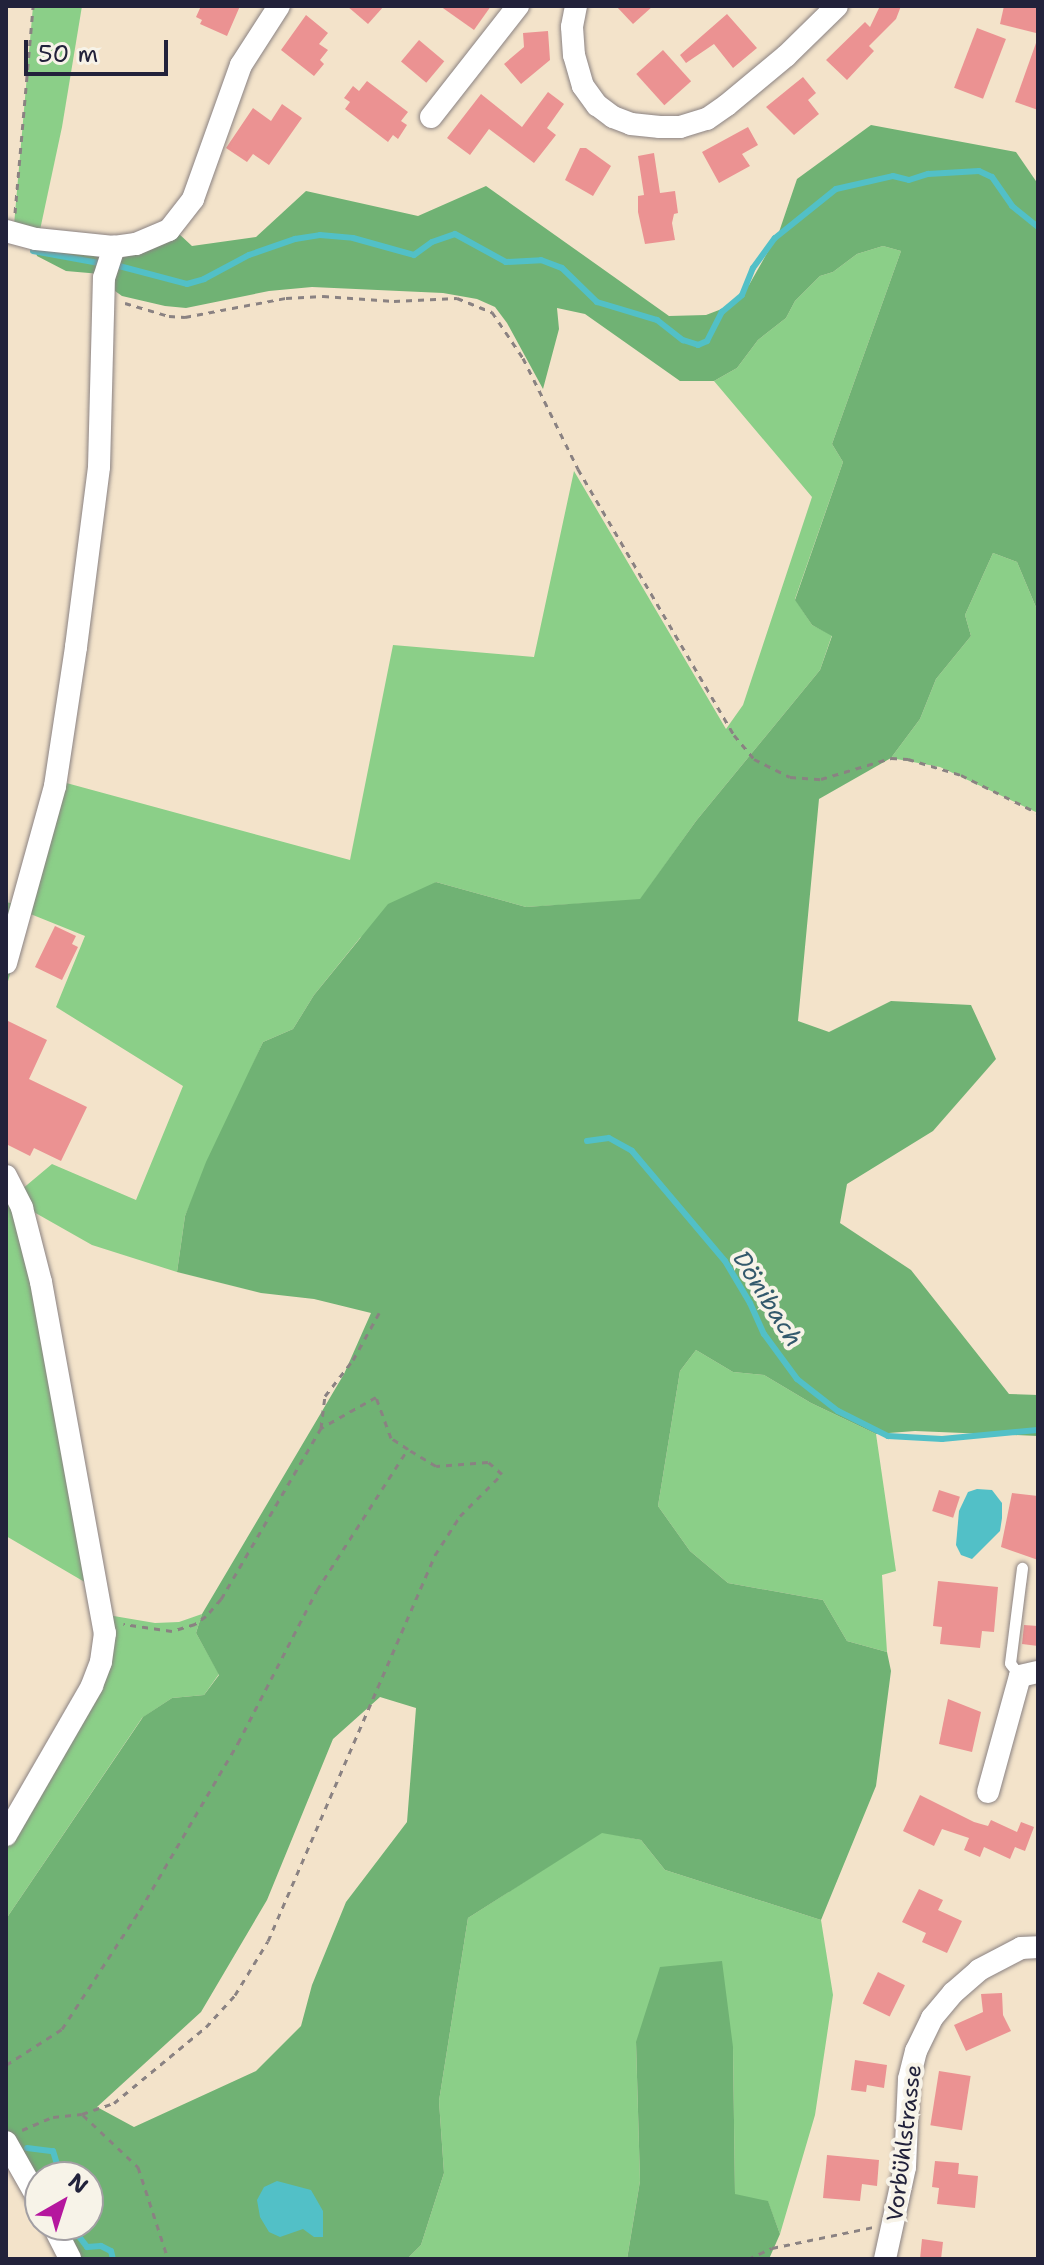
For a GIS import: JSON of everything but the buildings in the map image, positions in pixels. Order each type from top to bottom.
[{"type":"street","points":[[9,232],[74,244],[114,247],[157,237],[179,220],[193,199],[241,65],[279,6]]},
{"type":"street","points":[[431,117],[518,6]]},
{"type":"street","points":[[576,6],[572,27],[574,55],[583,86],[597,105],[613,117],[631,124],[660,127],[680,127],[717,112],[786,56],[837,6]]},
{"type":"street","points":[[6,963],[55,786],[76,647],[99,467],[103,297],[114,247]]},
{"type":"street","points":[[6,1176],[22,1208],[41,1282],[104,1620],[103,1654],[92,1686],[6,1835]]},
{"type":"street","points":[[988,1792],[1029,1674]]},
{"type":"street","name":"Vorbühlstrasse","points":[[885,2259],[905,2167],[909,2079],[916,2051],[932,2018],[953,1993],[979,1970],[1021,1948],[1038,1947]]},
{"type":"street","points":[[8,2145],[24,2174]]},
{"type":"street","points":[[61,2241],[70,2259]]},
{"type":"lane","points":[[1022,1568],[1010,1663],[1029,1674]]},
{"type":"path","points":[[9,232],[33,6]]},
{"type":"path","points":[[103,297],[169,316],[185,317],[259,301],[323,296],[394,301],[457,298],[492,312],[523,358],[578,469],[734,735],[754,759],[790,777],[821,779],[891,758],[908,759],[961,775],[1038,813]]},
{"type":"path","points":[[104,1620],[172,1631],[195,1624],[206,1616],[221,1599],[321,1428],[325,1396],[353,1360],[379,1313]]},
{"type":"path","points":[[8,2145],[25,2128],[53,2117],[105,2108],[132,2090],[206,2027],[249,1976],[268,1941],[435,1555],[460,1516],[502,1474],[488,1462],[436,1466],[408,1449],[391,1438],[376,1397],[321,1428]]},
{"type":"path","points":[[6,2065],[62,2029],[140,1910],[238,1743],[317,1590],[408,1449]]},
{"type":"path","points":[[82,2114],[138,2167],[168,2259]]},
{"type":"path","points":[[748,2259],[772,2248],[872,2227],[893,2229]]},
{"type":"green space","points":[[33,6],[82,6],[62,127],[40,230],[14,225]]},
{"type":"green space","points":[[871,125],[1016,152],[1038,184],[1038,612],[1017,562],[993,553],[965,615],[971,636],[936,679],[920,719],[891,758],[819,799],[798,1021],[829,1032],[891,1001],[971,1005],[996,1059],[933,1131],[847,1184],[840,1223],[911,1270],[1009,1394],[1038,1395],[1038,1436],[915,1431],[876,1434],[811,1403],[764,1375],[733,1372],[696,1350],[680,1371],[658,1506],[690,1551],[728,1583],[823,1600],[847,1641],[887,1652],[891,1671],[876,1786],[821,1920],[665,1870],[641,1840],[602,1833],[468,1918],[439,2101],[444,2173],[421,2245],[407,2259],[74,2259],[64,2241],[104,2241],[104,2161],[24,2161],[24,2178],[6,2151],[6,1919],[143,1717],[172,1698],[204,1695],[219,1675],[196,1633],[202,1614],[344,1374],[371,1313],[314,1299],[261,1293],[177,1272],[185,1216],[206,1162],[263,1042],[293,1029],[314,995],[388,904],[436,882],[526,907],[640,899],[696,821],[820,670],[832,636],[812,625],[795,600],[843,462],[832,444],[901,251],[883,246],[857,254],[833,272],[820,276],[795,301],[786,318],[758,340],[737,368],[714,381],[680,381],[585,314],[557,308],[559,329],[543,389],[507,323],[495,307],[477,299],[443,293],[312,287],[269,291],[186,308],[165,306],[122,296],[115,291],[112,275],[66,271],[37,256],[35,249],[178,233],[192,246],[256,237],[306,191],[418,216],[486,186],[669,316],[706,315],[732,305],[749,285],[779,232],[797,179]],"holes":[[[380,1697],[416,1708],[407,1822],[346,1902],[312,1985],[301,2026],[256,2071],[134,2127],[97,2107],[201,2012],[267,1900],[333,1739]]]},
{"type":"green space","points":[[883,246],[901,251],[832,444],[843,462],[795,599],[812,625],[832,635],[820,670],[696,821],[640,900],[526,907],[436,882],[360,938],[314,995],[293,1029],[263,1042],[185,1216],[177,1272],[92,1245],[32,1211],[88,1584],[6,1536],[6,1185],[21,1190],[52,1164],[136,1200],[183,1086],[56,1007],[85,936],[28,913],[6,988],[6,902],[14,904],[48,778],[350,860],[393,645],[534,657],[574,471],[726,729],[743,705],[812,497],[714,381],[737,368],[758,340],[786,318],[795,301],[820,276],[833,272],[857,254]]},
{"type":"green space","points":[[993,553],[1017,562],[1038,612],[1038,813],[940,767],[891,758],[920,719],[936,679],[971,636],[965,615]]},
{"type":"green space","points":[[696,1350],[733,1372],[764,1375],[811,1403],[876,1434],[896,1571],[882,1575],[887,1652],[847,1641],[823,1600],[728,1583],[690,1551],[658,1506],[680,1371]]},
{"type":"green space","points":[[96,1613],[155,1623],[179,1622],[202,1614],[196,1633],[219,1674],[204,1695],[172,1698],[142,1718],[6,1919],[6,1820],[84,1685],[96,1650]]},
{"type":"green space","points":[[602,1832],[641,1840],[665,1870],[821,1920],[833,1995],[815,2115],[780,2234],[768,2202],[735,2195],[733,2047],[636,2042],[640,2181],[627,2259],[407,2259],[421,2245],[444,2173],[439,2101],[468,1918]]},
{"type":"green space","points":[[722,1961],[733,2047],[735,2194],[768,2201],[780,2234],[769,2259],[627,2259],[640,2181],[636,2042],[660,1967]]},
{"type":"water","points":[[992,1490],[1002,1503],[1002,1518],[1000,1531],[972,1559],[961,1555],[956,1545],[959,1511],[968,1492]]},
{"type":"water","points":[[277,2181],[311,2190],[323,2211],[323,2237],[314,2237],[303,2229],[280,2237],[269,2232],[260,2217],[257,2200],[264,2187]]},
{"type":"waterway","points":[[119,266],[187,284],[204,279],[249,255],[295,239],[320,235],[353,238],[414,255],[432,242],[455,234],[506,262],[541,260],[562,268],[597,302],[657,320],[683,340],[698,345],[707,341],[722,312],[742,295],[753,268],[775,238],[836,189],[893,176],[909,180],[928,174],[979,171],[992,177],[1012,206],[1038,227]]},
{"type":"waterway","points":[[33,251],[99,263]]},
{"type":"waterway","name":"Dönibach","points":[[587,1141],[609,1138],[632,1151],[725,1261],[764,1334],[797,1379],[838,1411],[888,1436],[942,1439],[1038,1430]]},
{"type":"waterway","points":[[27,2148],[53,2151],[56,2161]]},
{"type":"waterway","points":[[82,2241],[87,2247],[101,2246],[111,2251],[113,2259]]}]
